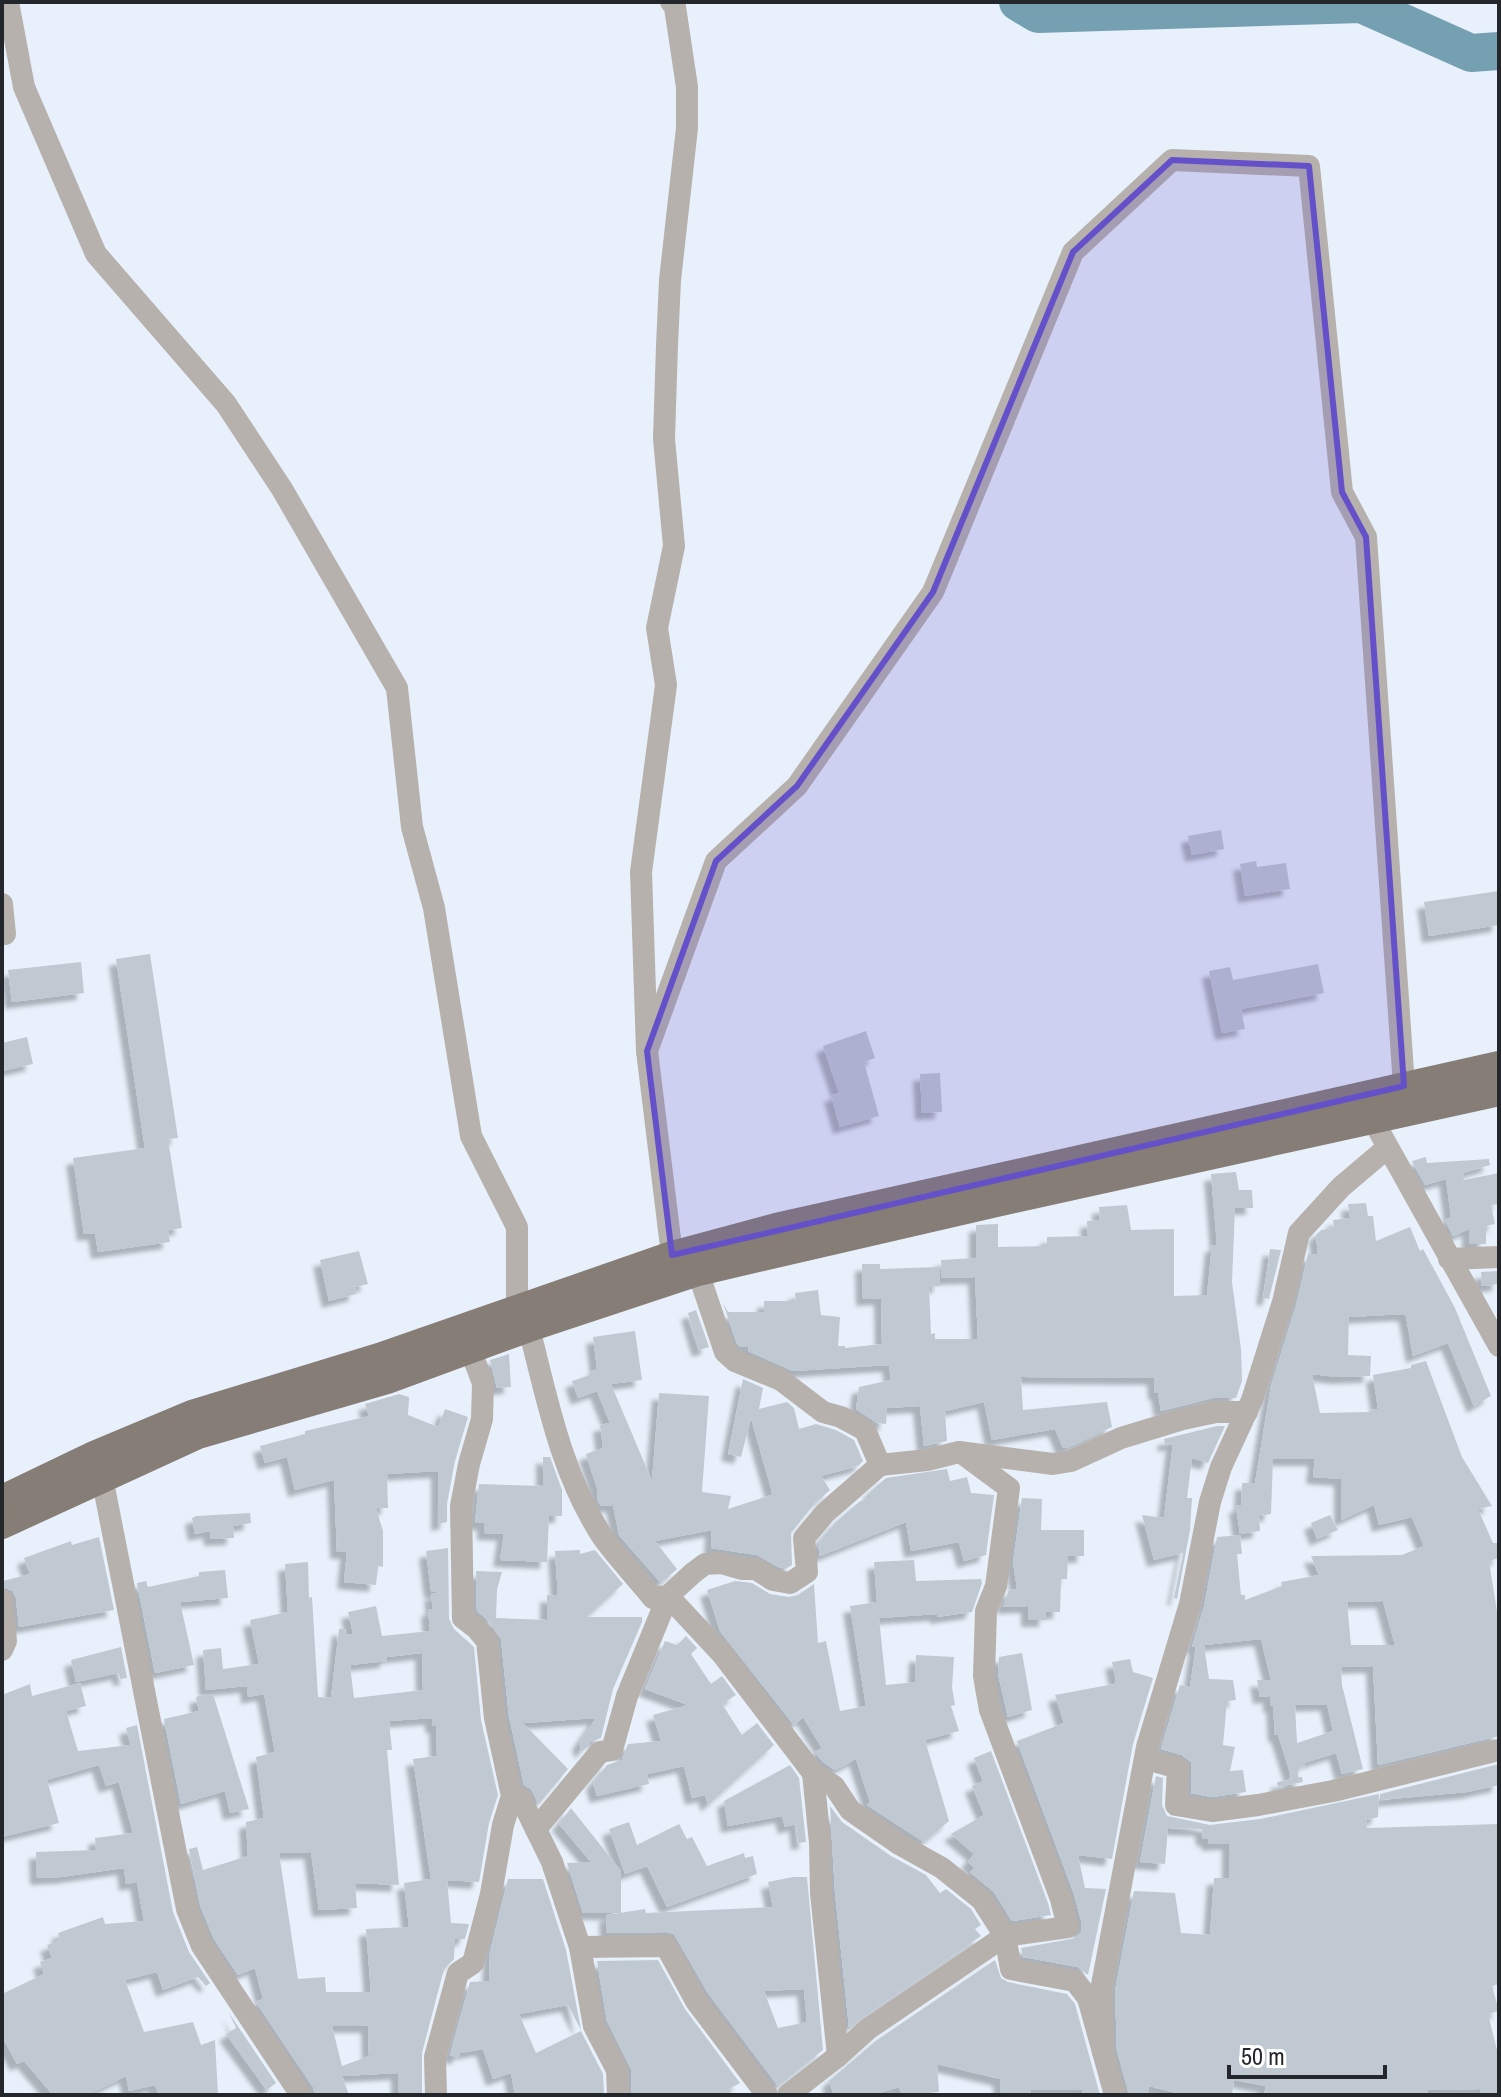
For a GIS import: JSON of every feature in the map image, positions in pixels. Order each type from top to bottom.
[{"type":"main road","points":[[2,1499],[94,1455],[192,1414],[379,1357],[698,1272],[1011,1199],[1366,1109],[1404,1086],[1499,1065]]},
{"type":"main road","points":[[2,1525],[198,1435],[387,1380],[470,1349],[523,1318],[672,1255],[776,1227],[1366,1109],[1499,1092]]},
{"type":"street","points":[[8,2],[24,87],[96,254],[226,404],[282,489],[397,688],[412,827],[434,908],[471,1136],[517,1227],[523,1318],[558,1440],[574,1483],[603,1536],[653,1598],[668,1596]]},
{"type":"street","points":[[671,2],[675,7],[687,87],[687,128],[670,280],[664,439],[674,546],[657,628],[666,685],[641,872],[647,1051],[672,1255]]},
{"type":"street","points":[[647,1051],[716,861],[797,786],[933,592],[1073,252],[1172,160],[1202,161],[1309,166],[1342,492],[1366,537],[1404,1086]]},
{"type":"street","points":[[2,904],[5,934],[2,934]]},
{"type":"street","points":[[1366,1109],[1499,1346]]},
{"type":"street","points":[[1103,2052],[1101,1990],[1147,1747],[1190,1604],[1210,1502],[1221,1467],[1247,1412],[1283,1302],[1299,1233],[1341,1187],[1387,1148]]},
{"type":"street","points":[[1449,1259],[1499,1257]]},
{"type":"street","points":[[698,1272],[725,1352],[735,1361],[781,1380],[823,1412],[841,1417],[865,1430],[880,1465]]},
{"type":"street","points":[[436,2095],[435,2057],[458,1973],[473,1963],[512,1796],[495,1718],[487,1641],[463,1618],[461,1506],[482,1419],[483,1383],[470,1349]]},
{"type":"street","points":[[536,1829],[600,1752],[612,1750],[627,1696],[668,1596],[705,1564],[721,1563],[756,1569],[773,1580],[790,1583],[807,1572],[804,1538],[825,1513],[880,1465],[927,1460],[959,1452],[1053,1464],[1071,1461],[1121,1438],[1183,1419],[1216,1412],[1247,1412]]},
{"type":"street","points":[[788,2095],[868,2029],[1005,1936],[1068,1927],[1057,1886],[990,1710],[984,1676],[986,1611],[996,1586],[1009,1488],[959,1452]]},
{"type":"street","points":[[102,1477],[187,1909],[202,1946],[301,2095]]},
{"type":"street","points":[[668,1596],[723,1655],[813,1773],[834,1786],[850,1810],[899,1844],[942,1868],[982,1900],[1005,1936],[1011,1969],[1075,1981],[1088,1998],[1115,2095]]},
{"type":"street","points":[[2,1600],[6,1641],[2,1650]]},
{"type":"street","points":[[1146,1759],[1178,1768],[1176,1805],[1212,1811],[1333,1791],[1499,1750]]},
{"type":"street","points":[[813,1773],[821,1893],[838,2056]]},
{"type":"street","points":[[512,1796],[521,1799],[552,1862],[580,1947],[594,2026],[617,2070],[618,2095]]},
{"type":"street","points":[[580,1947],[666,1946],[696,2001],[767,2095]]},
{"type":"highlighted area","points":[[1172,160],[1309,166],[1342,492],[1366,537],[1404,1086],[672,1255],[647,1051],[716,861],[797,786],[933,592],[1073,252]]},
{"type":"building","points":[[1221,830],[1224,849],[1192,855],[1188,836]]},
{"type":"building","points":[[1256,861],[1257,867],[1286,863],[1290,889],[1245,896],[1240,864]]},
{"type":"building","points":[[1499,891],[1499,925],[1429,936],[1424,902]]},
{"type":"building","points":[[150,954],[178,1138],[168,1139],[182,1228],[168,1230],[170,1242],[98,1252],[95,1233],[84,1234],[73,1158],[145,1148],[116,959]]},
{"type":"building","points":[[81,962],[84,993],[12,1002],[8,970]]},
{"type":"building","points":[[1318,964],[1324,993],[1241,1009],[1245,1029],[1222,1033],[1209,971],[1230,967],[1233,980]]},
{"type":"building","points":[[866,1031],[875,1058],[864,1062],[879,1116],[840,1127],[831,1095],[839,1093],[823,1046]]},
{"type":"building","points":[[27,1037],[33,1064],[2,1071],[2,1043]]},
{"type":"building","points":[[940,1073],[942,1112],[922,1113],[920,1074]]},
{"type":"building","points":[[1426,1157],[1427,1163],[1489,1159],[1490,1165],[1463,1173],[1464,1180],[1499,1173],[1499,1204],[1491,1205],[1495,1224],[1486,1226],[1486,1244],[1469,1244],[1469,1229],[1453,1236],[1445,1220],[1451,1217],[1446,1179],[1425,1185],[1412,1161]]},
{"type":"building","points":[[1236,1172],[1239,1190],[1252,1190],[1253,1208],[1235,1208],[1232,1282],[1242,1381],[1236,1398],[1213,1398],[1161,1411],[1154,1378],[1021,1377],[1023,1410],[1107,1402],[1112,1427],[1067,1448],[1063,1448],[1055,1429],[992,1440],[984,1402],[945,1411],[947,1441],[924,1446],[920,1406],[887,1408],[886,1424],[877,1423],[856,1409],[859,1387],[891,1380],[889,1365],[793,1371],[748,1351],[749,1347],[740,1347],[723,1303],[728,1312],[764,1312],[764,1301],[796,1301],[795,1293],[818,1290],[821,1315],[840,1317],[838,1346],[882,1344],[881,1298],[863,1299],[862,1264],[880,1264],[880,1269],[939,1267],[940,1286],[929,1287],[931,1334],[935,1333],[935,1339],[978,1339],[975,1277],[942,1278],[941,1260],[976,1258],[976,1225],[998,1224],[998,1247],[1047,1246],[1047,1237],[1088,1236],[1087,1221],[1100,1220],[1099,1207],[1127,1205],[1131,1230],[1174,1229],[1174,1296],[1207,1295],[1212,1245],[1217,1245],[1211,1174]]},
{"type":"building","points":[[1366,1203],[1368,1216],[1373,1216],[1376,1241],[1410,1227],[1420,1251],[1423,1249],[1455,1308],[1491,1396],[1474,1406],[1448,1343],[1413,1356],[1406,1316],[1403,1314],[1349,1317],[1348,1355],[1371,1356],[1370,1376],[1312,1374],[1320,1413],[1370,1412],[1378,1409],[1373,1375],[1411,1368],[1411,1365],[1426,1361],[1462,1457],[1492,1506],[1478,1509],[1493,1543],[1499,1543],[1499,1558],[1489,1561],[1499,1624],[1499,1736],[1378,1765],[1373,1666],[1341,1667],[1342,1685],[1363,1769],[1342,1774],[1336,1753],[1304,1763],[1305,1766],[1298,1769],[1298,1777],[1302,1777],[1303,1782],[1278,1787],[1277,1782],[1292,1779],[1278,1735],[1275,1735],[1270,1696],[1260,1697],[1257,1680],[1271,1680],[1261,1639],[1204,1645],[1209,1679],[1233,1680],[1236,1700],[1227,1701],[1223,1745],[1235,1747],[1230,1771],[1243,1770],[1246,1792],[1212,1797],[1191,1793],[1191,1762],[1182,1755],[1161,1749],[1180,1685],[1190,1687],[1196,1646],[1192,1647],[1204,1607],[1217,1537],[1240,1535],[1242,1554],[1237,1554],[1241,1595],[1245,1595],[1245,1600],[1282,1586],[1281,1582],[1319,1575],[1311,1556],[1402,1555],[1424,1546],[1412,1517],[1379,1525],[1374,1505],[1341,1520],[1341,1479],[1313,1477],[1315,1459],[1273,1459],[1271,1514],[1259,1516],[1260,1531],[1240,1534],[1236,1506],[1241,1505],[1242,1483],[1255,1483],[1271,1386],[1296,1306],[1308,1254],[1318,1255],[1316,1235],[1321,1230],[1334,1228],[1333,1220],[1350,1218],[1348,1204]],"holes":[[[1383,1601],[1395,1645],[1351,1645],[1347,1602]],[[1327,1704],[1333,1731],[1297,1743],[1295,1705]]]},
{"type":"building","points":[[1270,1249],[1281,1250],[1269,1299],[1263,1298]]},
{"type":"building","points":[[359,1251],[368,1284],[355,1287],[356,1294],[329,1301],[320,1260]]},
{"type":"building","points":[[1499,1271],[1499,1284],[1482,1286],[1481,1272]]},
{"type":"building","points":[[696,1310],[709,1347],[699,1350],[688,1313]]},
{"type":"building","points":[[635,1331],[642,1380],[611,1384],[652,1481],[659,1393],[709,1396],[702,1492],[731,1496],[728,1509],[771,1495],[772,1492],[751,1418],[741,1457],[728,1454],[743,1379],[763,1388],[759,1409],[787,1402],[794,1408],[799,1429],[816,1424],[854,1440],[863,1461],[858,1466],[821,1476],[830,1490],[814,1504],[791,1533],[792,1565],[778,1567],[757,1555],[711,1548],[712,1530],[655,1541],[677,1569],[661,1583],[619,1535],[613,1505],[601,1506],[598,1501],[586,1454],[603,1448],[600,1425],[610,1423],[597,1391],[578,1398],[572,1381],[597,1369],[593,1337]]},
{"type":"building","points":[[509,1354],[511,1387],[497,1388],[490,1360]]},
{"type":"building","points":[[399,1394],[409,1397],[408,1415],[438,1427],[445,1409],[468,1417],[455,1461],[447,1522],[438,1524],[438,1471],[387,1474],[388,1508],[376,1508],[383,1531],[383,1567],[378,1566],[376,1585],[344,1582],[347,1552],[337,1552],[334,1480],[295,1490],[287,1457],[265,1463],[260,1446],[305,1434],[305,1431],[369,1416],[365,1404]]},
{"type":"building","points":[[1225,1426],[1208,1463],[1192,1458],[1187,1498],[1192,1498],[1190,1530],[1177,1599],[1174,1598],[1183,1553],[1154,1560],[1142,1515],[1164,1518],[1173,1443],[1165,1445],[1164,1439]]},
{"type":"building","points":[[543,1457],[550,1457],[562,1490],[562,1516],[549,1516],[547,1562],[500,1560],[504,1534],[484,1533],[484,1523],[475,1523],[479,1484],[543,1486]]},
{"type":"building","points":[[947,1469],[950,1481],[967,1477],[971,1493],[994,1495],[986,1555],[964,1561],[959,1542],[911,1551],[906,1522],[820,1556],[818,1543],[859,1502],[871,1497],[870,1492],[886,1478]]},
{"type":"building","points":[[1022,1498],[1042,1499],[1041,1530],[1084,1530],[1084,1556],[1068,1556],[1067,1579],[1061,1579],[1060,1612],[1046,1612],[1046,1620],[1028,1620],[1028,1606],[1003,1607],[1009,1590],[1017,1589],[1013,1562]]},
{"type":"building","points":[[250,1513],[251,1523],[233,1526],[234,1538],[211,1539],[210,1531],[195,1534],[192,1518],[196,1516]]},
{"type":"building","points":[[1330,1515],[1338,1530],[1317,1539],[1311,1523]]},
{"type":"building","points":[[99,1537],[114,1610],[19,1627],[16,1598],[13,1591],[4,1587],[3,1581],[30,1574],[24,1558],[71,1541],[72,1545]]},
{"type":"building","points":[[448,1548],[449,1619],[454,1629],[474,1647],[481,1720],[498,1795],[489,1823],[479,1882],[447,1880],[451,1923],[469,1924],[465,1939],[455,1939],[454,1959],[444,1969],[422,2053],[422,2095],[398,2095],[398,2073],[342,2076],[349,2095],[315,2095],[313,2087],[256,2002],[263,1999],[255,1968],[238,1975],[214,1939],[200,1905],[189,1849],[197,1847],[203,1870],[248,1856],[246,1822],[264,1818],[256,1757],[275,1752],[264,1694],[248,1697],[247,1686],[206,1690],[203,1650],[221,1648],[223,1669],[259,1664],[250,1620],[288,1612],[285,1564],[308,1562],[318,1697],[331,1698],[339,1629],[345,1629],[346,1635],[353,1634],[348,1612],[376,1606],[382,1636],[430,1631],[428,1609],[433,1609],[431,1594],[441,1592],[431,1591],[426,1551]],"holes":[[[422,1653],[423,1690],[354,1698],[350,1665]],[[432,1718],[432,1726],[436,1726],[437,1756],[413,1759],[431,1879],[404,1883],[409,1927],[366,1929],[371,1992],[326,1992],[325,1977],[298,1979],[279,1853],[311,1852],[319,1910],[357,1908],[355,1883],[399,1885],[387,1750],[392,1750],[389,1721]],[[332,2026],[368,2026],[369,2056],[342,2066]]]},
{"type":"building","points":[[580,1550],[580,1554],[595,1550],[623,1584],[587,1617],[642,1617],[642,1622],[613,1689],[601,1738],[590,1742],[582,1752],[579,1743],[596,1718],[523,1723],[568,1769],[539,1804],[531,1789],[524,1785],[509,1716],[501,1639],[477,1611],[476,1571],[502,1572],[497,1589],[496,1618],[547,1620],[547,1595],[558,1596],[555,1551]]},
{"type":"building","points":[[914,1560],[916,1581],[981,1579],[982,1583],[972,1612],[937,1617],[937,1614],[879,1618],[886,1685],[915,1682],[916,1655],[954,1657],[952,1687],[955,1705],[951,1706],[959,1731],[925,1740],[949,1821],[924,1842],[867,1805],[870,1802],[856,1759],[835,1770],[823,1762],[815,1752],[822,1748],[803,1717],[794,1725],[720,1631],[707,1590],[735,1581],[752,1583],[770,1594],[789,1597],[814,1584],[818,1643],[826,1641],[840,1711],[866,1706],[850,1606],[877,1602],[874,1562]]},
{"type":"building","points":[[225,1570],[228,1598],[180,1602],[194,1665],[155,1673],[137,1583],[146,1581],[148,1587],[199,1576],[199,1572]]},
{"type":"building","points":[[686,1636],[697,1648],[691,1654],[711,1684],[722,1676],[736,1695],[722,1704],[742,1735],[757,1723],[774,1745],[708,1805],[705,1795],[692,1798],[684,1766],[647,1774],[649,1784],[597,1796],[593,1783],[607,1765],[622,1760],[628,1744],[661,1741],[653,1715],[688,1705],[645,1689],[665,1641],[677,1645]]},
{"type":"building","points":[[121,1647],[127,1678],[120,1679],[119,1673],[76,1682],[71,1660]]},
{"type":"building","points":[[1022,1653],[1032,1710],[1008,1717],[998,1674],[999,1657]]},
{"type":"building","points":[[1130,1659],[1133,1672],[1153,1678],[1133,1744],[1112,1859],[1078,1855],[1085,1888],[1106,1889],[1088,1975],[1078,1967],[1023,1957],[1021,1948],[1076,1938],[1082,1924],[1074,1894],[1017,1741],[1064,1723],[1055,1695],[1114,1684],[1112,1662]]},
{"type":"building","points":[[80,1683],[86,1706],[66,1711],[78,1751],[131,1745],[126,1728],[137,1725],[173,1912],[189,1952],[210,1983],[206,1986],[198,1977],[163,1990],[157,1972],[125,1980],[144,2032],[193,2022],[201,2045],[215,2040],[218,2095],[159,2095],[155,2085],[129,2091],[126,2076],[87,2095],[53,2095],[24,2061],[17,2064],[2,2036],[2,1994],[44,1974],[40,1962],[52,1958],[47,1945],[60,1940],[58,1933],[103,1917],[105,1924],[144,1921],[137,1882],[126,1884],[124,1868],[37,1878],[36,1852],[96,1850],[95,1838],[133,1833],[119,1782],[106,1786],[99,1765],[47,1780],[59,1823],[2,1837],[2,1695],[30,1684],[32,1696]]},
{"type":"building","points":[[213,1694],[249,1809],[230,1813],[225,1791],[181,1804],[164,1719],[199,1711],[196,1697]]},
{"type":"building","points":[[991,1751],[1051,1915],[1012,1921],[994,1892],[970,1872],[975,1868],[968,1862],[974,1854],[951,1834],[984,1815],[972,1786],[983,1781],[974,1758]]},
{"type":"building","points":[[1499,1764],[1499,1785],[1467,1792],[1380,1800],[1380,1794]]},
{"type":"building","points":[[790,1765],[799,1778],[806,1842],[798,1843],[796,1824],[785,1827],[782,1816],[728,1826],[724,1801]]},
{"type":"building","points":[[1156,1776],[1163,1778],[1162,1805],[1167,1816],[1210,1825],[1260,1819],[1379,1794],[1378,1817],[1366,1820],[1367,1828],[1499,1824],[1499,1984],[1492,1986],[1499,2011],[1488,2014],[1499,2058],[1499,2095],[1480,2095],[1480,2089],[1428,2090],[1428,2095],[1264,2095],[1266,2086],[1234,2080],[1232,2095],[1184,2095],[1149,2086],[1147,2095],[1129,2095],[1117,2050],[1115,1991],[1134,1891],[1175,1893],[1181,1933],[1210,1935],[1214,1878],[1229,1878],[1229,1843],[1209,1844],[1208,1839],[1203,1839],[1202,1829],[1168,1828],[1165,1864],[1140,1862]]},
{"type":"building","points":[[830,1806],[842,1822],[891,1856],[926,1875],[940,1893],[946,1889],[971,1909],[981,1925],[975,1929],[981,1936],[849,2027],[835,1892]]},
{"type":"building","points":[[571,1808],[621,1871],[621,1913],[583,1913],[567,1863],[591,1862],[559,1824]]},
{"type":"building","points":[[629,1822],[637,1845],[679,1824],[687,1839],[692,1837],[707,1866],[744,1853],[745,1858],[753,1856],[757,1874],[667,1907],[647,1866],[625,1874],[609,1829]]},
{"type":"building","points":[[807,1877],[823,2050],[778,2086],[708,1993],[674,1934],[607,1933],[606,1915],[645,1909],[646,1913],[773,1907],[768,1882]],"holes":[[[804,1989],[807,2022],[778,2028],[764,1991]]]},
{"type":"building","points":[[508,1879],[543,1879],[566,1950],[581,2030],[568,2005],[519,2014],[536,2053],[581,2031],[603,2074],[604,2095],[515,2095],[511,2073],[493,2079],[483,2049],[460,2053],[458,2058],[450,2055],[470,1982],[489,1981],[490,1952]]},
{"type":"building","points":[[658,1960],[685,2009],[740,2083],[729,2089],[731,2095],[632,2095],[631,2069],[607,2021],[597,1961]]},
{"type":"building","points":[[995,1960],[1001,1978],[1008,1982],[1067,1994],[1075,2004],[1100,2095],[1083,2095],[1082,2090],[1031,2090],[1031,2095],[1001,2095],[1000,2079],[937,2064],[939,2092],[902,2095],[899,2087],[872,2095],[834,2095],[829,2081],[877,2040]]},
{"type":"building","points":[[229,2013],[276,2083],[267,2090],[226,2034],[236,2028]]},
{"type":"waterway","points":[[1018,2],[1038,14],[1361,4],[1471,53],[1499,51]]}]
